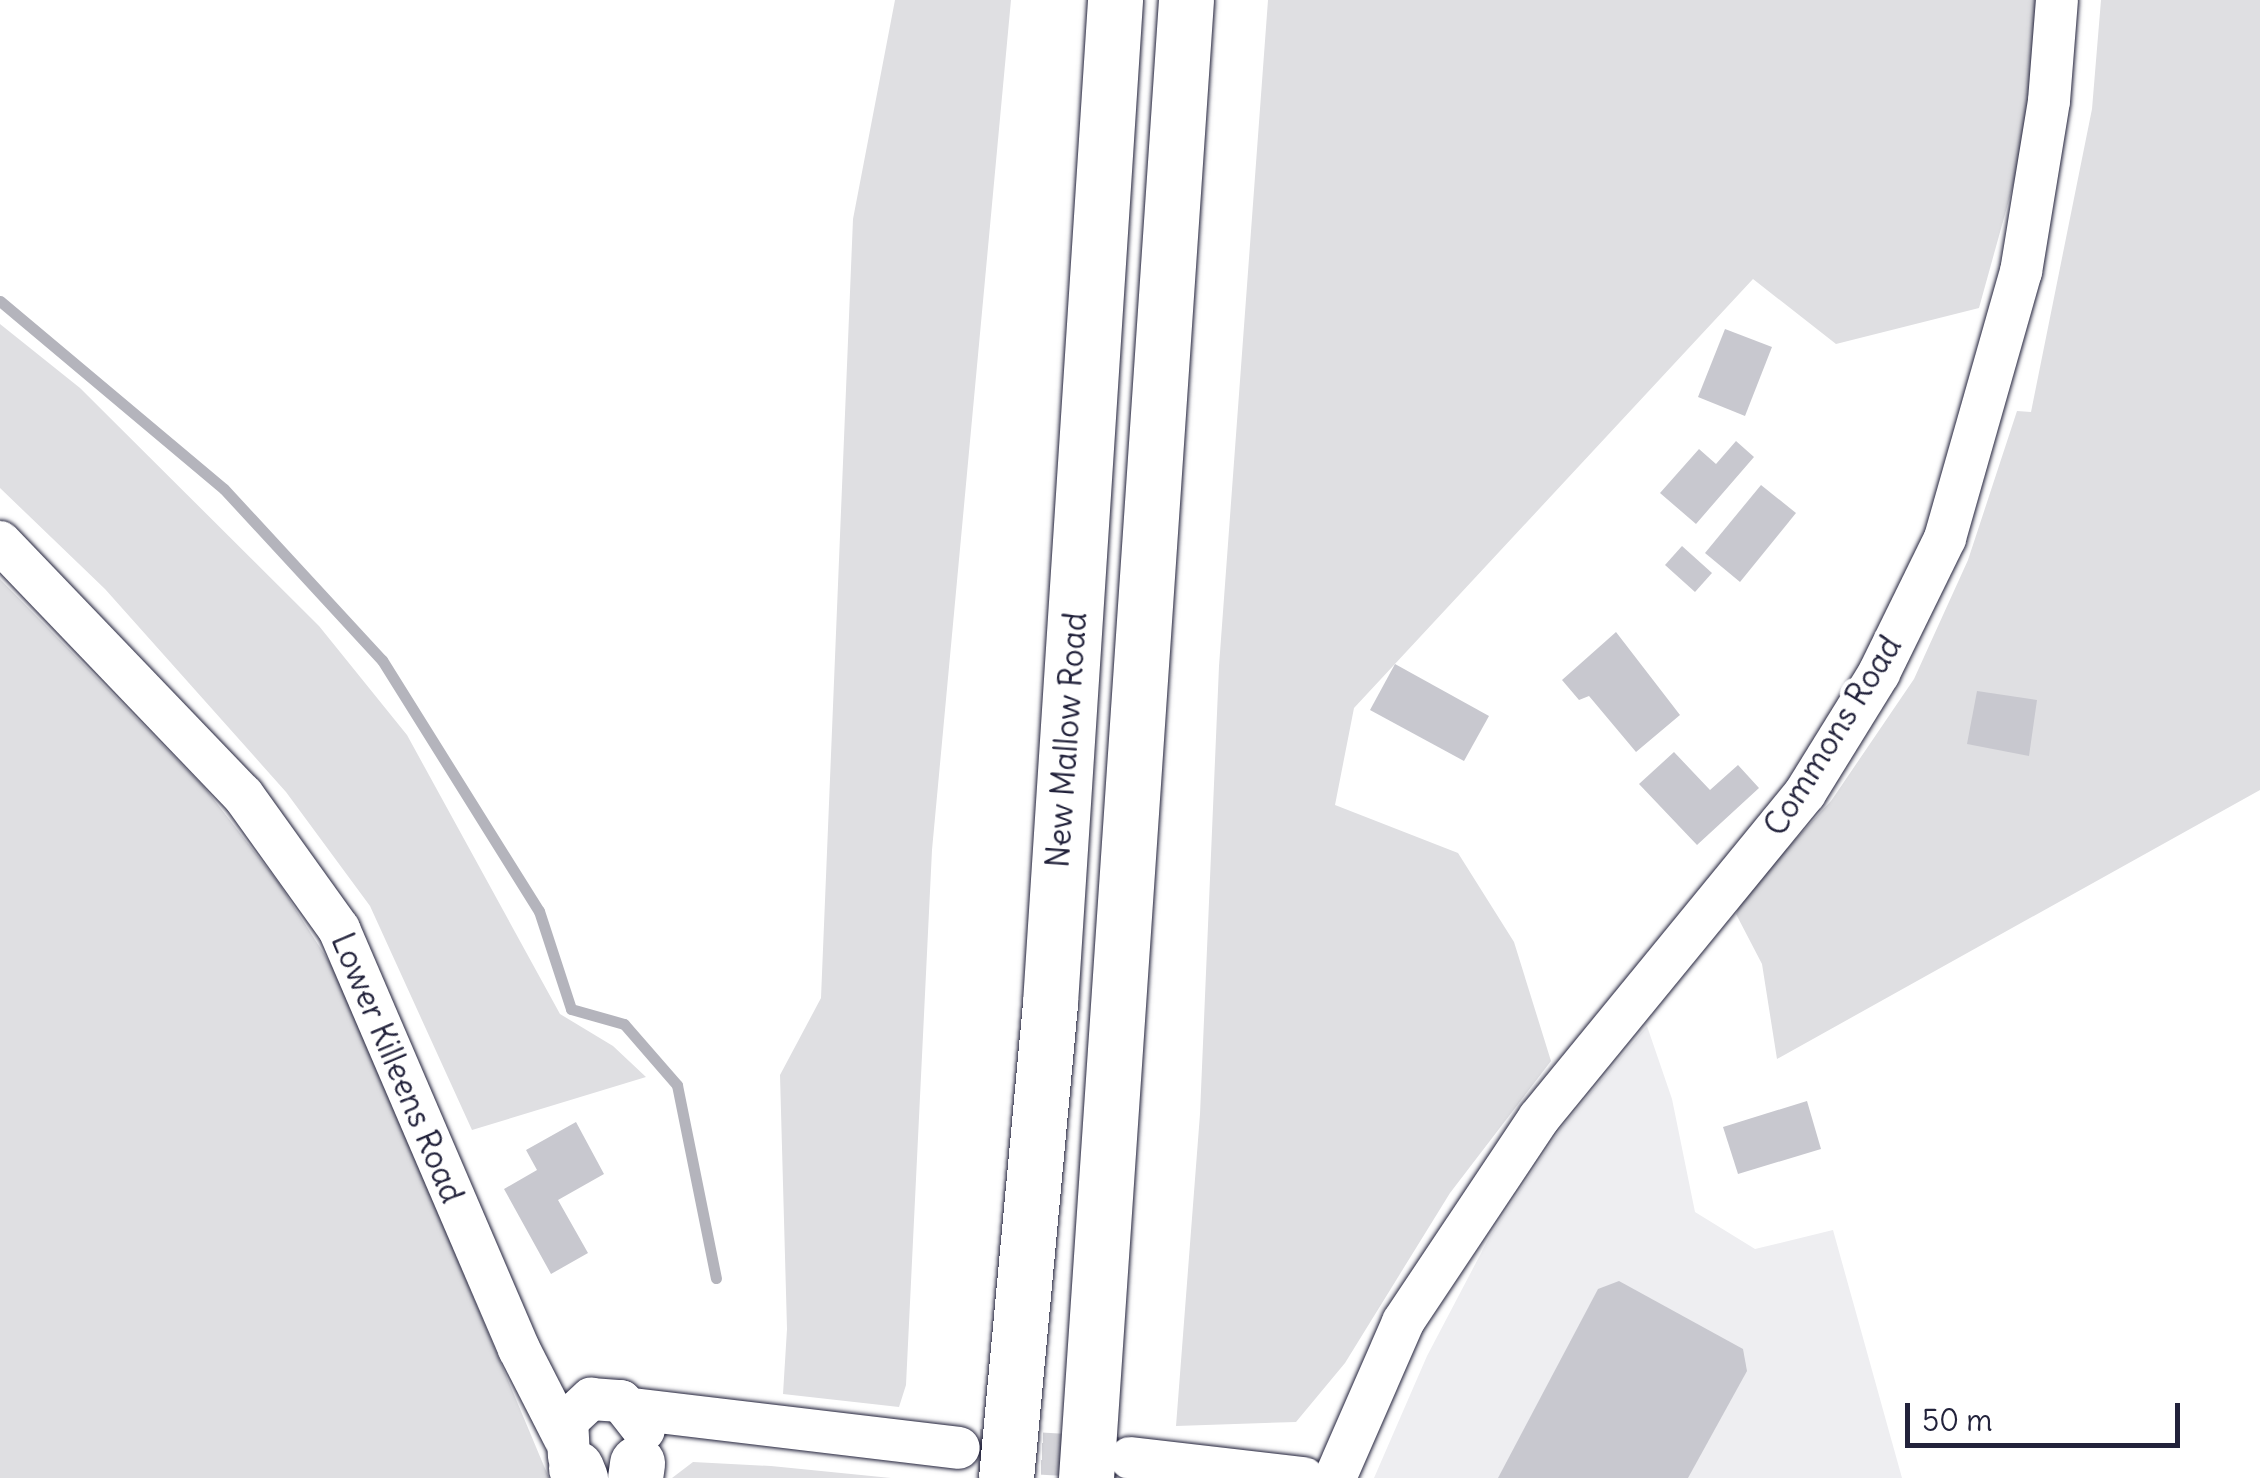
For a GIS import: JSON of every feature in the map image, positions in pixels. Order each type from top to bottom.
[{"type":"highway","name":"New Mallow Road","points":[[1006,1478],[1026,1270],[1115,0]]},
{"type":"highway","name":"New Mallow Road","points":[[1108,1468],[1186,0]]},
{"type":"highway","points":[[971,1463],[1026,1270]]},
{"type":"street","name":"Commons Road","points":[[1335,1478],[1404,1322],[1540,1118],[1805,794],[1896,640],[1945,538],[2021,272],[2049,101],[2057,0]]},
{"type":"street","name":"Lower Killeens Road","points":[[0,542],[243,795],[340,929],[519,1349],[606,1466]]},
{"type":"street","points":[[519,1349],[591,1400]]},
{"type":"street","points":[[606,1466],[567,1421],[591,1400],[606,1397],[633,1409],[971,1463]]},
{"type":"street","points":[[606,1466],[642,1421],[633,1409]]},
{"type":"street","points":[[606,1466],[709,1422]]},
{"type":"street","points":[[1108,1468],[1304,1478]]},
{"type":"shaded area","points":[[895,0],[1011,0],[932,850],[906,1385],[899,1407],[783,1394],[787,1329],[780,1075],[821,998],[853,219]]},
{"type":"shaded area","points":[[1268,0],[2040,0],[2020,160],[1979,308],[1836,344],[1753,279],[1354,708],[1335,805],[1458,853],[1514,942],[1551,1061],[1450,1193],[1345,1363],[1296,1422],[1176,1426],[1200,1114],[1219,666]]},
{"type":"shaded area","points":[[2101,0],[2260,0],[2260,790],[1777,1059],[1762,964],[1736,914],[1743,896],[1831,801],[1914,679],[1968,560],[2017,411],[2031,412],[2092,109]]},
{"type":"shaded area","points":[[0,324],[80,388],[319,626],[407,735],[560,1014],[613,1046],[646,1077],[472,1130],[370,906],[286,792],[105,589],[0,488]]},
{"type":"shaded area","points":[[0,579],[204,787],[278,882],[344,985],[436,1189],[453,1249],[549,1478],[0,1478]]},
{"type":"shaded area","points":[[1647,1026],[1672,1099],[1695,1212],[1755,1249],[1833,1230],[1902,1478],[1374,1478],[1427,1356],[1490,1236],[1561,1128]]},
{"type":"shaded area","points":[[693,1462],[771,1466],[891,1478],[672,1478]]},
{"type":"building","points":[[1725,329],[1772,347],[1745,416],[1698,397]]},
{"type":"building","points":[[1736,441],[1754,457],[1696,524],[1660,493],[1699,449],[1716,464]]},
{"type":"building","points":[[1761,485],[1796,513],[1740,582],[1705,553]]},
{"type":"building","points":[[1682,546],[1712,573],[1695,592],[1665,565]]},
{"type":"building","points":[[1616,632],[1680,715],[1636,752],[1589,696],[1579,700],[1562,680]]},
{"type":"building","points":[[1395,664],[1489,716],[1464,761],[1370,710]]},
{"type":"building","points":[[1977,691],[2037,700],[2029,756],[1967,744]]},
{"type":"building","points":[[1674,752],[1710,790],[1738,765],[1759,788],[1697,845],[1639,784]]},
{"type":"building","points":[[1807,1101],[1821,1149],[1738,1174],[1723,1127]]},
{"type":"building","points":[[576,1122],[604,1174],[558,1200],[588,1253],[551,1274],[504,1189],[537,1170],[526,1150]]},
{"type":"building","points":[[1619,1281],[1743,1349],[1747,1371],[1688,1478],[1498,1478],[1598,1289]]},
{"type":"waterway","points":[[0,301],[224,489],[382,660],[539,911],[571,1009],[624,1024],[677,1085],[716,1278]]},
{"type":"tunnel","points":[[979,1450],[1118,1458]]}]
